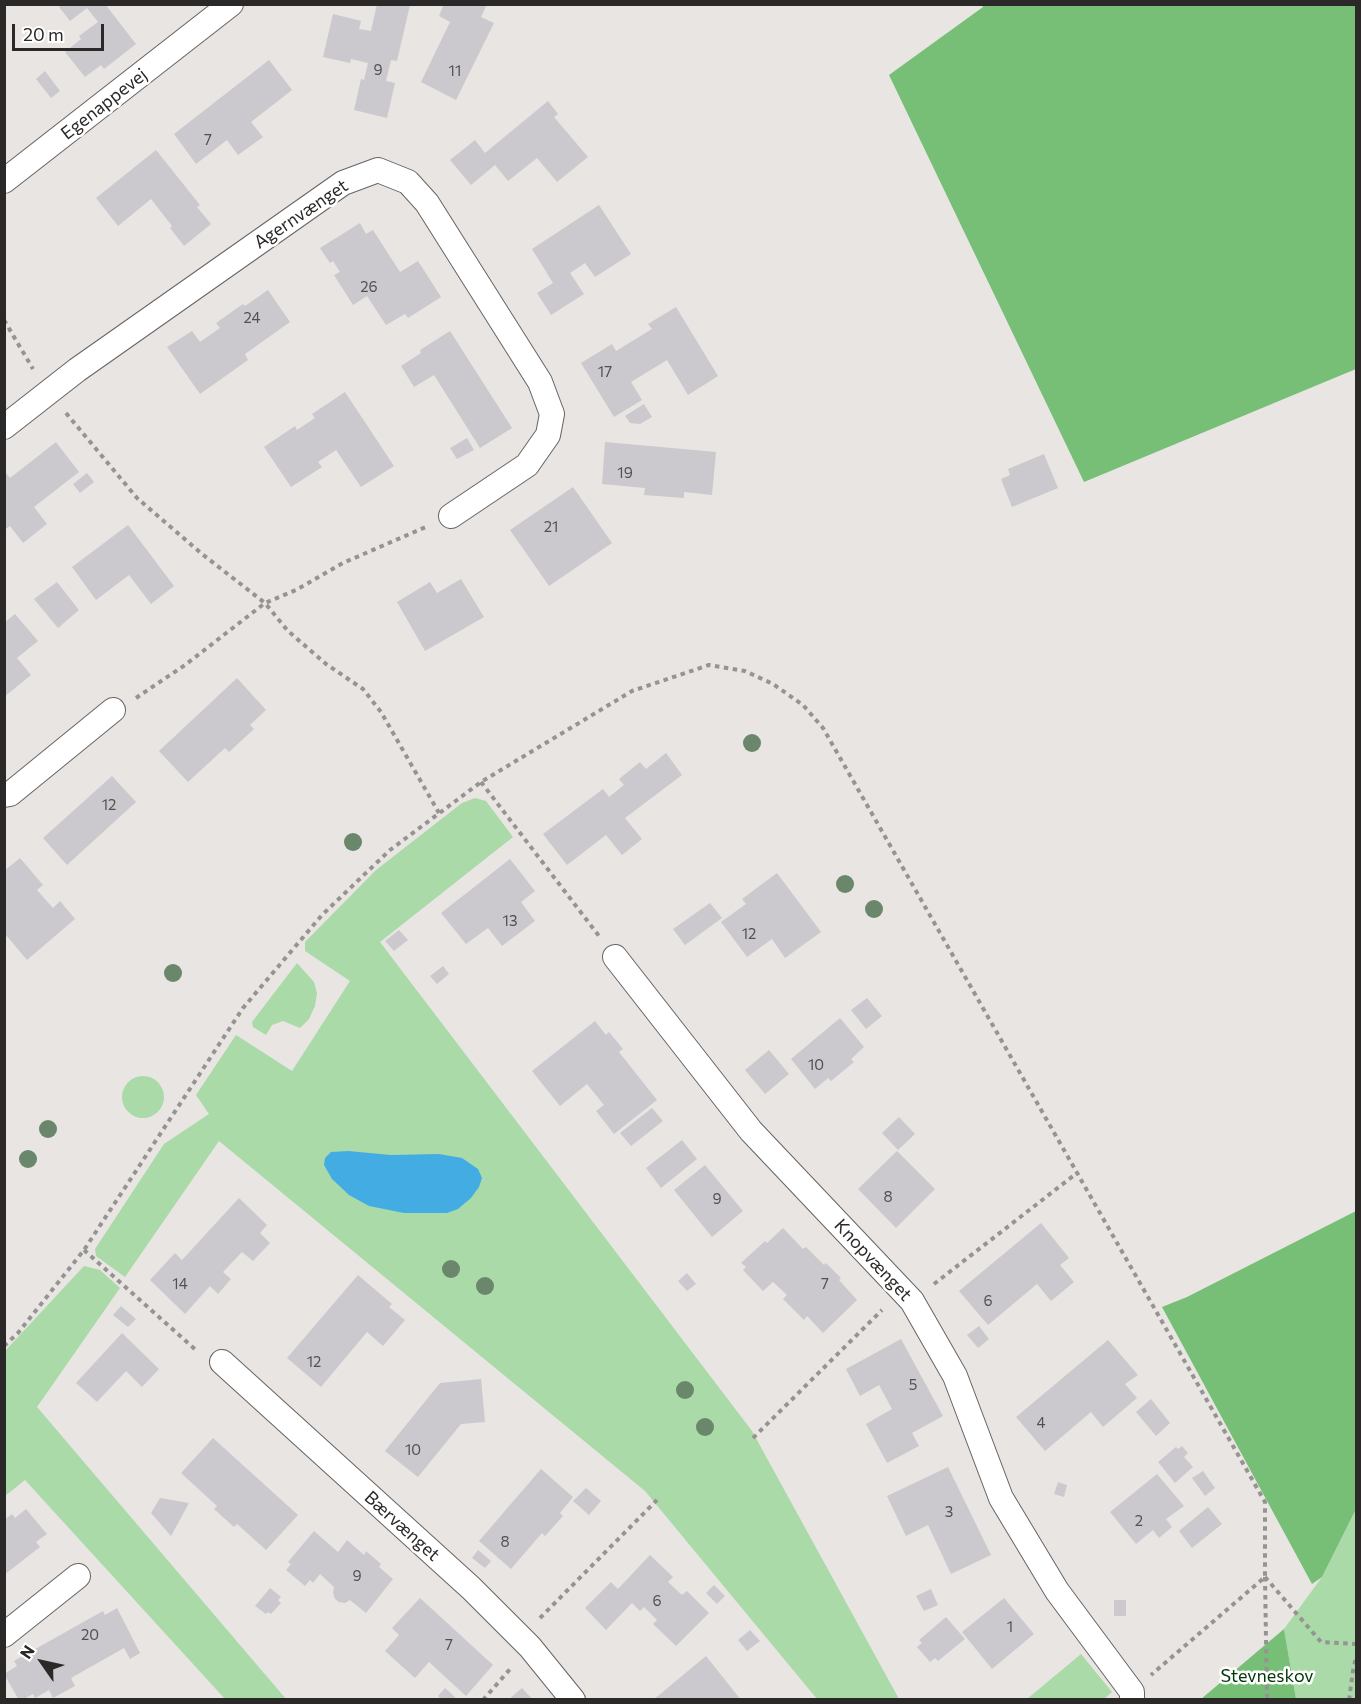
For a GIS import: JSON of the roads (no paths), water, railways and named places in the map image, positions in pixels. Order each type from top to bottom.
[{"type":"street","name":"Egenappevej","points":[[4,181],[231,4]]},
{"type":"street","name":"Agernvænget","points":[[4,427],[86,363],[343,183],[378,170],[408,182],[427,203],[540,382],[552,414],[548,435],[527,465],[451,516]]},
{"type":"street","points":[[4,795],[10,794],[113,710]]},
{"type":"street","name":"Knopvænget","points":[[615,957],[751,1131],[907,1296],[955,1376],[1001,1498],[1057,1591],[1132,1696]]},
{"type":"street","name":"Bærvænget","points":[[222,1362],[471,1588],[525,1643],[573,1700]]},
{"type":"street","points":[[4,1635],[78,1576]]},
{"type":"water","points":[[348,1151],[391,1155],[439,1154],[462,1158],[478,1169],[482,1178],[471,1198],[458,1209],[447,1213],[404,1213],[369,1206],[349,1195],[332,1179],[324,1165],[325,1158],[331,1152]]},
{"type":"park label","name":"Stevneskov","points":[[1267,1676]]}]
